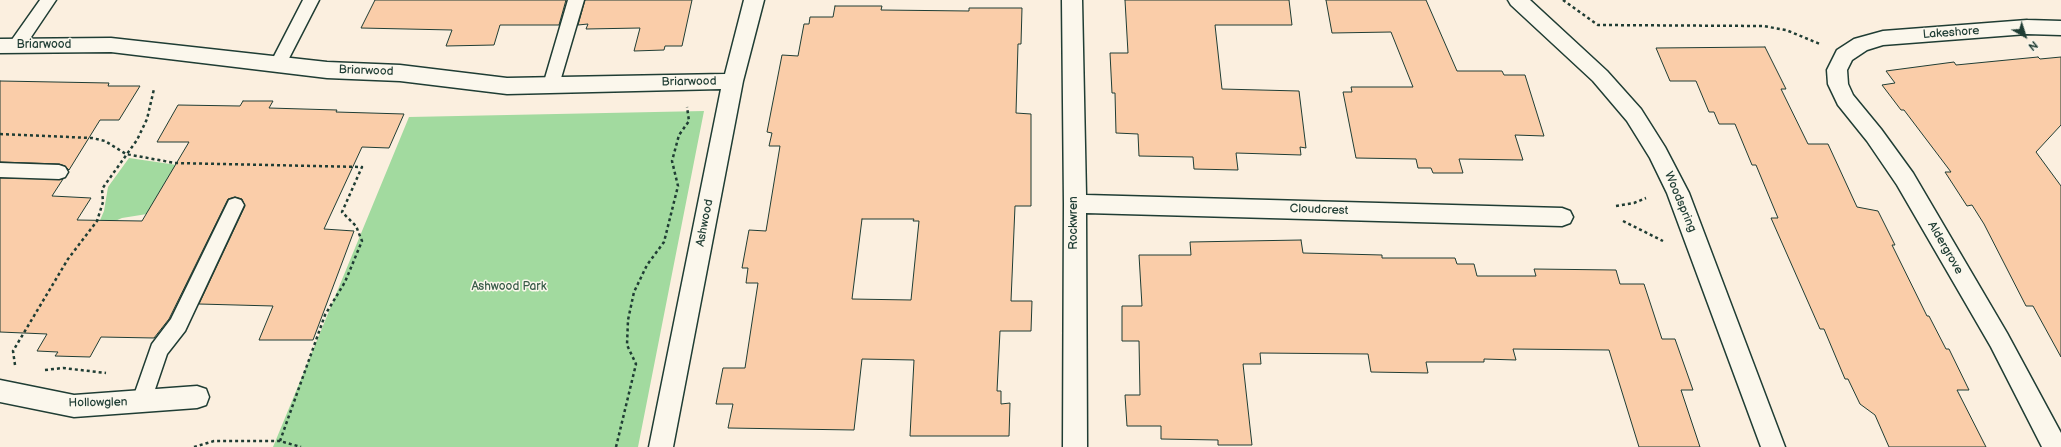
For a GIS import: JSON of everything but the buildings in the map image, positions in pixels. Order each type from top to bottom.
[{"type":"street","name":"Ashwood","points":[[661,447],[733,81],[754,0]]},
{"type":"street","name":"Rockwren","points":[[1072,0],[1075,447]]},
{"type":"street","name":"Woodspring","points":[[1518,0],[1600,76],[1634,115],[1658,153],[1678,193],[1773,447]]},
{"type":"street","name":"Lakeshore","points":[[1844,55],[1861,44],[1883,38],[2027,28],[2061,28]]},
{"type":"street","name":"Briarwood","points":[[8,45],[111,45],[327,70],[400,73],[507,86],[733,81]]},
{"type":"street","name":"Aldergrove","points":[[1844,55],[1837,70],[1838,84],[1845,99],[1874,135],[1905,179],[1999,340],[2055,447]]},
{"type":"street","name":"Cloudcrest","points":[[1074,204],[1562,217]]},
{"type":"street","name":"Hollowglen","points":[[0,391],[74,406],[197,397]]},
{"type":"lane","points":[[8,45],[48,0]]},
{"type":"lane","points":[[278,64],[311,0]]},
{"type":"lane","points":[[551,85],[576,0]]},
{"type":"lane","points":[[0,170],[59,172]]},
{"type":"lane","points":[[142,401],[158,350],[178,325],[235,205]]},
{"type":"path","points":[[1563,0],[1598,25],[1763,26],[1786,30],[1844,55]]},
{"type":"path","points":[[22,367],[15,365],[13,351],[68,259],[81,244],[97,221],[103,202],[102,189],[137,140],[147,119],[154,89]]},
{"type":"path","points":[[616,447],[636,364],[627,345],[628,320],[634,292],[648,265],[664,242],[678,186],[672,161],[679,135],[690,121],[688,108],[683,105]]},
{"type":"path","points":[[1616,206],[1646,198]]},
{"type":"path","points":[[1623,221],[1663,241]]},
{"type":"path","points":[[43,370],[63,368],[113,373]]},
{"type":"path","points":[[194,447],[214,441],[280,441],[301,447]]},
{"type":"green space","name":"Ashwood Park","points":[[704,111],[638,447],[273,447],[409,117]]},
{"type":"green space","points":[[129,158],[177,165],[147,214],[122,218],[108,224],[98,225],[104,211],[108,187]]}]
